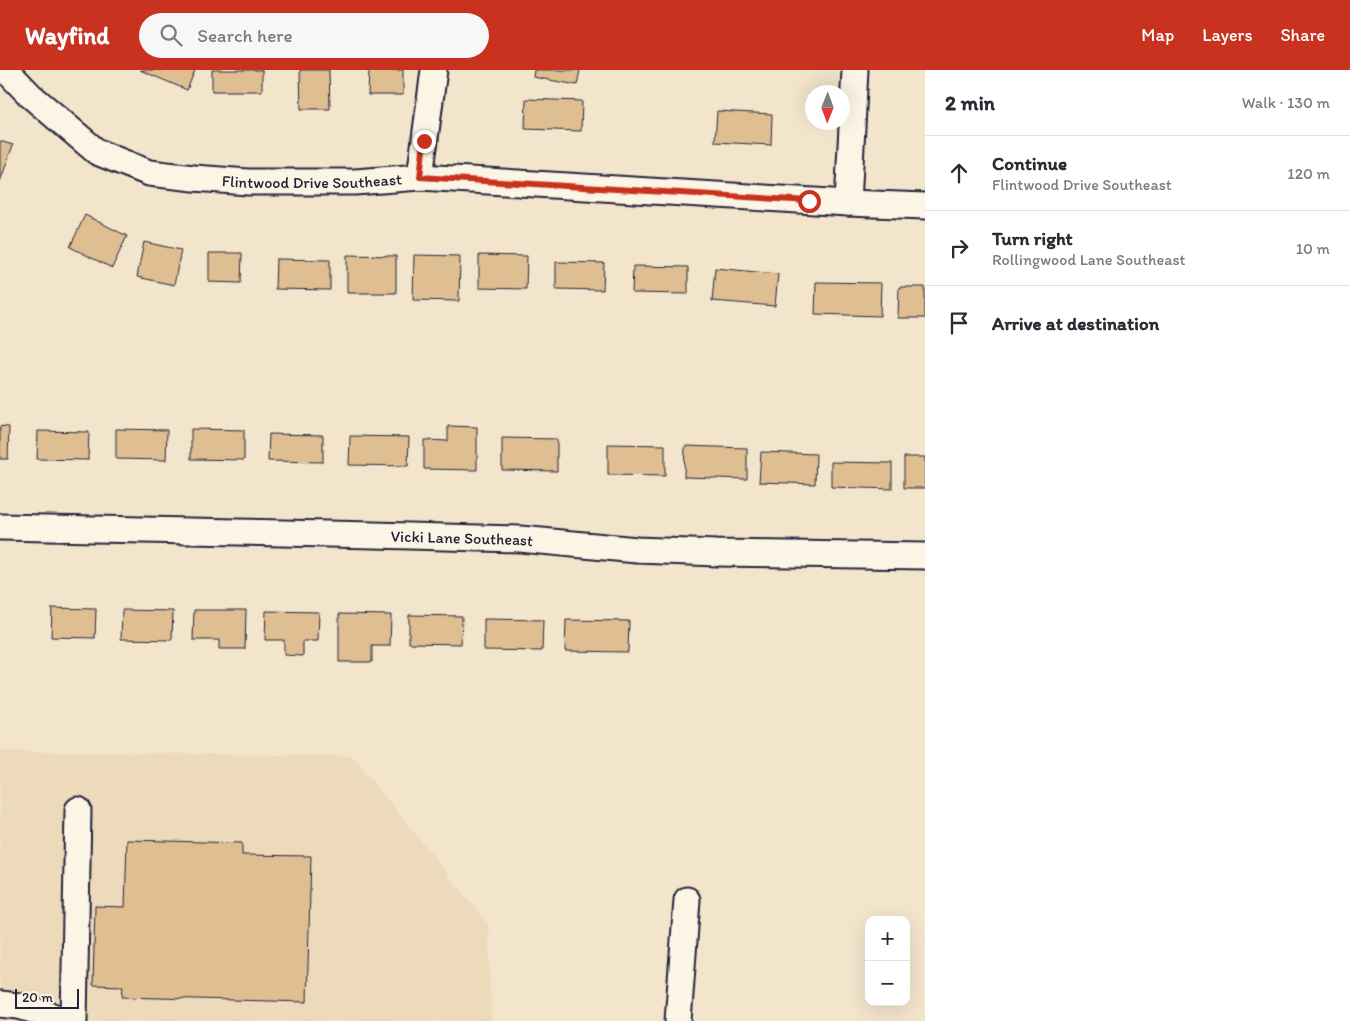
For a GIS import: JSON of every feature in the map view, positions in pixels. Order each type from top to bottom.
[{"type":"street","name":"Flintwood Drive Southeast","points":[[6,70],[30,95],[97,152],[149,173],[248,182],[356,182],[420,177],[925,206]]},
{"type":"street","points":[[420,177],[434,70]]},
{"type":"street","points":[[848,203],[855,70]]},
{"type":"street","name":"Vicki Lane Southeast","points":[[0,527],[520,539],[637,550],[925,556]]},
{"type":"street","points":[[74,1021],[78,810]]},
{"type":"street","points":[[678,1021],[687,900]]},
{"type":"street","points":[[0,1004],[19,1006],[69,1021]]},
{"type":"shaded area","points":[[0,746],[3,751],[352,756],[489,925],[491,1021],[0,1021]]},
{"type":"building","points":[[140,70],[195,70],[187,90]]},
{"type":"building","points":[[212,70],[262,70],[262,91],[212,91]]},
{"type":"building","points":[[300,70],[329,70],[330,109],[301,109]]},
{"type":"building","points":[[369,70],[403,70],[403,95],[368,95]]},
{"type":"building","points":[[534,70],[580,70],[577,85],[533,77]]},
{"type":"building","points":[[526,99],[582,101],[581,131],[525,129]]},
{"type":"building","points":[[717,111],[772,114],[771,145],[715,142]]},
{"type":"building","points":[[0,141],[13,145],[0,182]]},
{"type":"building","points":[[85,215],[127,236],[112,268],[70,247]]},
{"type":"building","points":[[144,242],[181,250],[174,285],[137,277]]},
{"type":"building","points":[[209,253],[242,253],[241,283],[209,282]]},
{"type":"building","points":[[347,255],[396,256],[396,293],[347,293]]},
{"type":"building","points":[[414,255],[460,256],[459,301],[413,300]]},
{"type":"building","points":[[479,255],[527,256],[526,289],[479,288]]},
{"type":"building","points":[[276,259],[330,260],[330,290],[275,289]]},
{"type":"building","points":[[556,262],[604,263],[603,290],[556,289]]},
{"type":"building","points":[[633,266],[688,267],[688,294],[632,293]]},
{"type":"building","points":[[715,268],[778,274],[775,306],[712,301]]},
{"type":"building","points":[[816,282],[881,283],[880,316],[815,314]]},
{"type":"building","points":[[899,287],[925,287],[925,318],[898,318]]},
{"type":"building","points":[[0,426],[9,427],[8,459],[0,459]]},
{"type":"building","points":[[448,426],[477,427],[477,470],[424,469],[424,440],[448,441]]},
{"type":"building","points":[[116,429],[167,430],[166,460],[116,459]]},
{"type":"building","points":[[191,429],[244,430],[244,460],[191,459]]},
{"type":"building","points":[[38,431],[89,432],[88,460],[37,459]]},
{"type":"building","points":[[269,434],[323,435],[323,462],[268,461]]},
{"type":"building","points":[[350,436],[409,437],[408,466],[349,465]]},
{"type":"building","points":[[502,438],[557,439],[557,471],[502,470]]},
{"type":"building","points":[[608,444],[665,445],[665,476],[608,475]]},
{"type":"building","points":[[685,446],[747,448],[747,479],[684,477]]},
{"type":"building","points":[[761,452],[816,454],[815,484],[759,482]]},
{"type":"building","points":[[904,457],[925,457],[925,488],[904,488]]},
{"type":"building","points":[[831,462],[892,463],[892,489],[831,487]]},
{"type":"building","points":[[52,608],[96,609],[95,638],[51,637]]},
{"type":"building","points":[[122,610],[173,611],[172,640],[121,639]]},
{"type":"building","points":[[194,610],[246,610],[245,649],[219,649],[219,640],[193,640]]},
{"type":"building","points":[[266,611],[319,612],[318,641],[303,641],[303,656],[284,655],[284,640],[265,640]]},
{"type":"building","points":[[339,614],[391,615],[390,646],[372,646],[372,662],[339,662]]},
{"type":"building","points":[[409,615],[462,616],[461,644],[409,643]]},
{"type":"building","points":[[484,619],[543,620],[542,651],[484,650]]},
{"type":"building","points":[[566,620],[629,621],[628,652],[565,651]]},
{"type":"building","points":[[127,840],[242,843],[242,855],[311,856],[307,1002],[122,997],[123,986],[93,985],[95,906],[125,907]]},
{"type":"route","points":[[424,141],[420,177],[809,201]]}]
